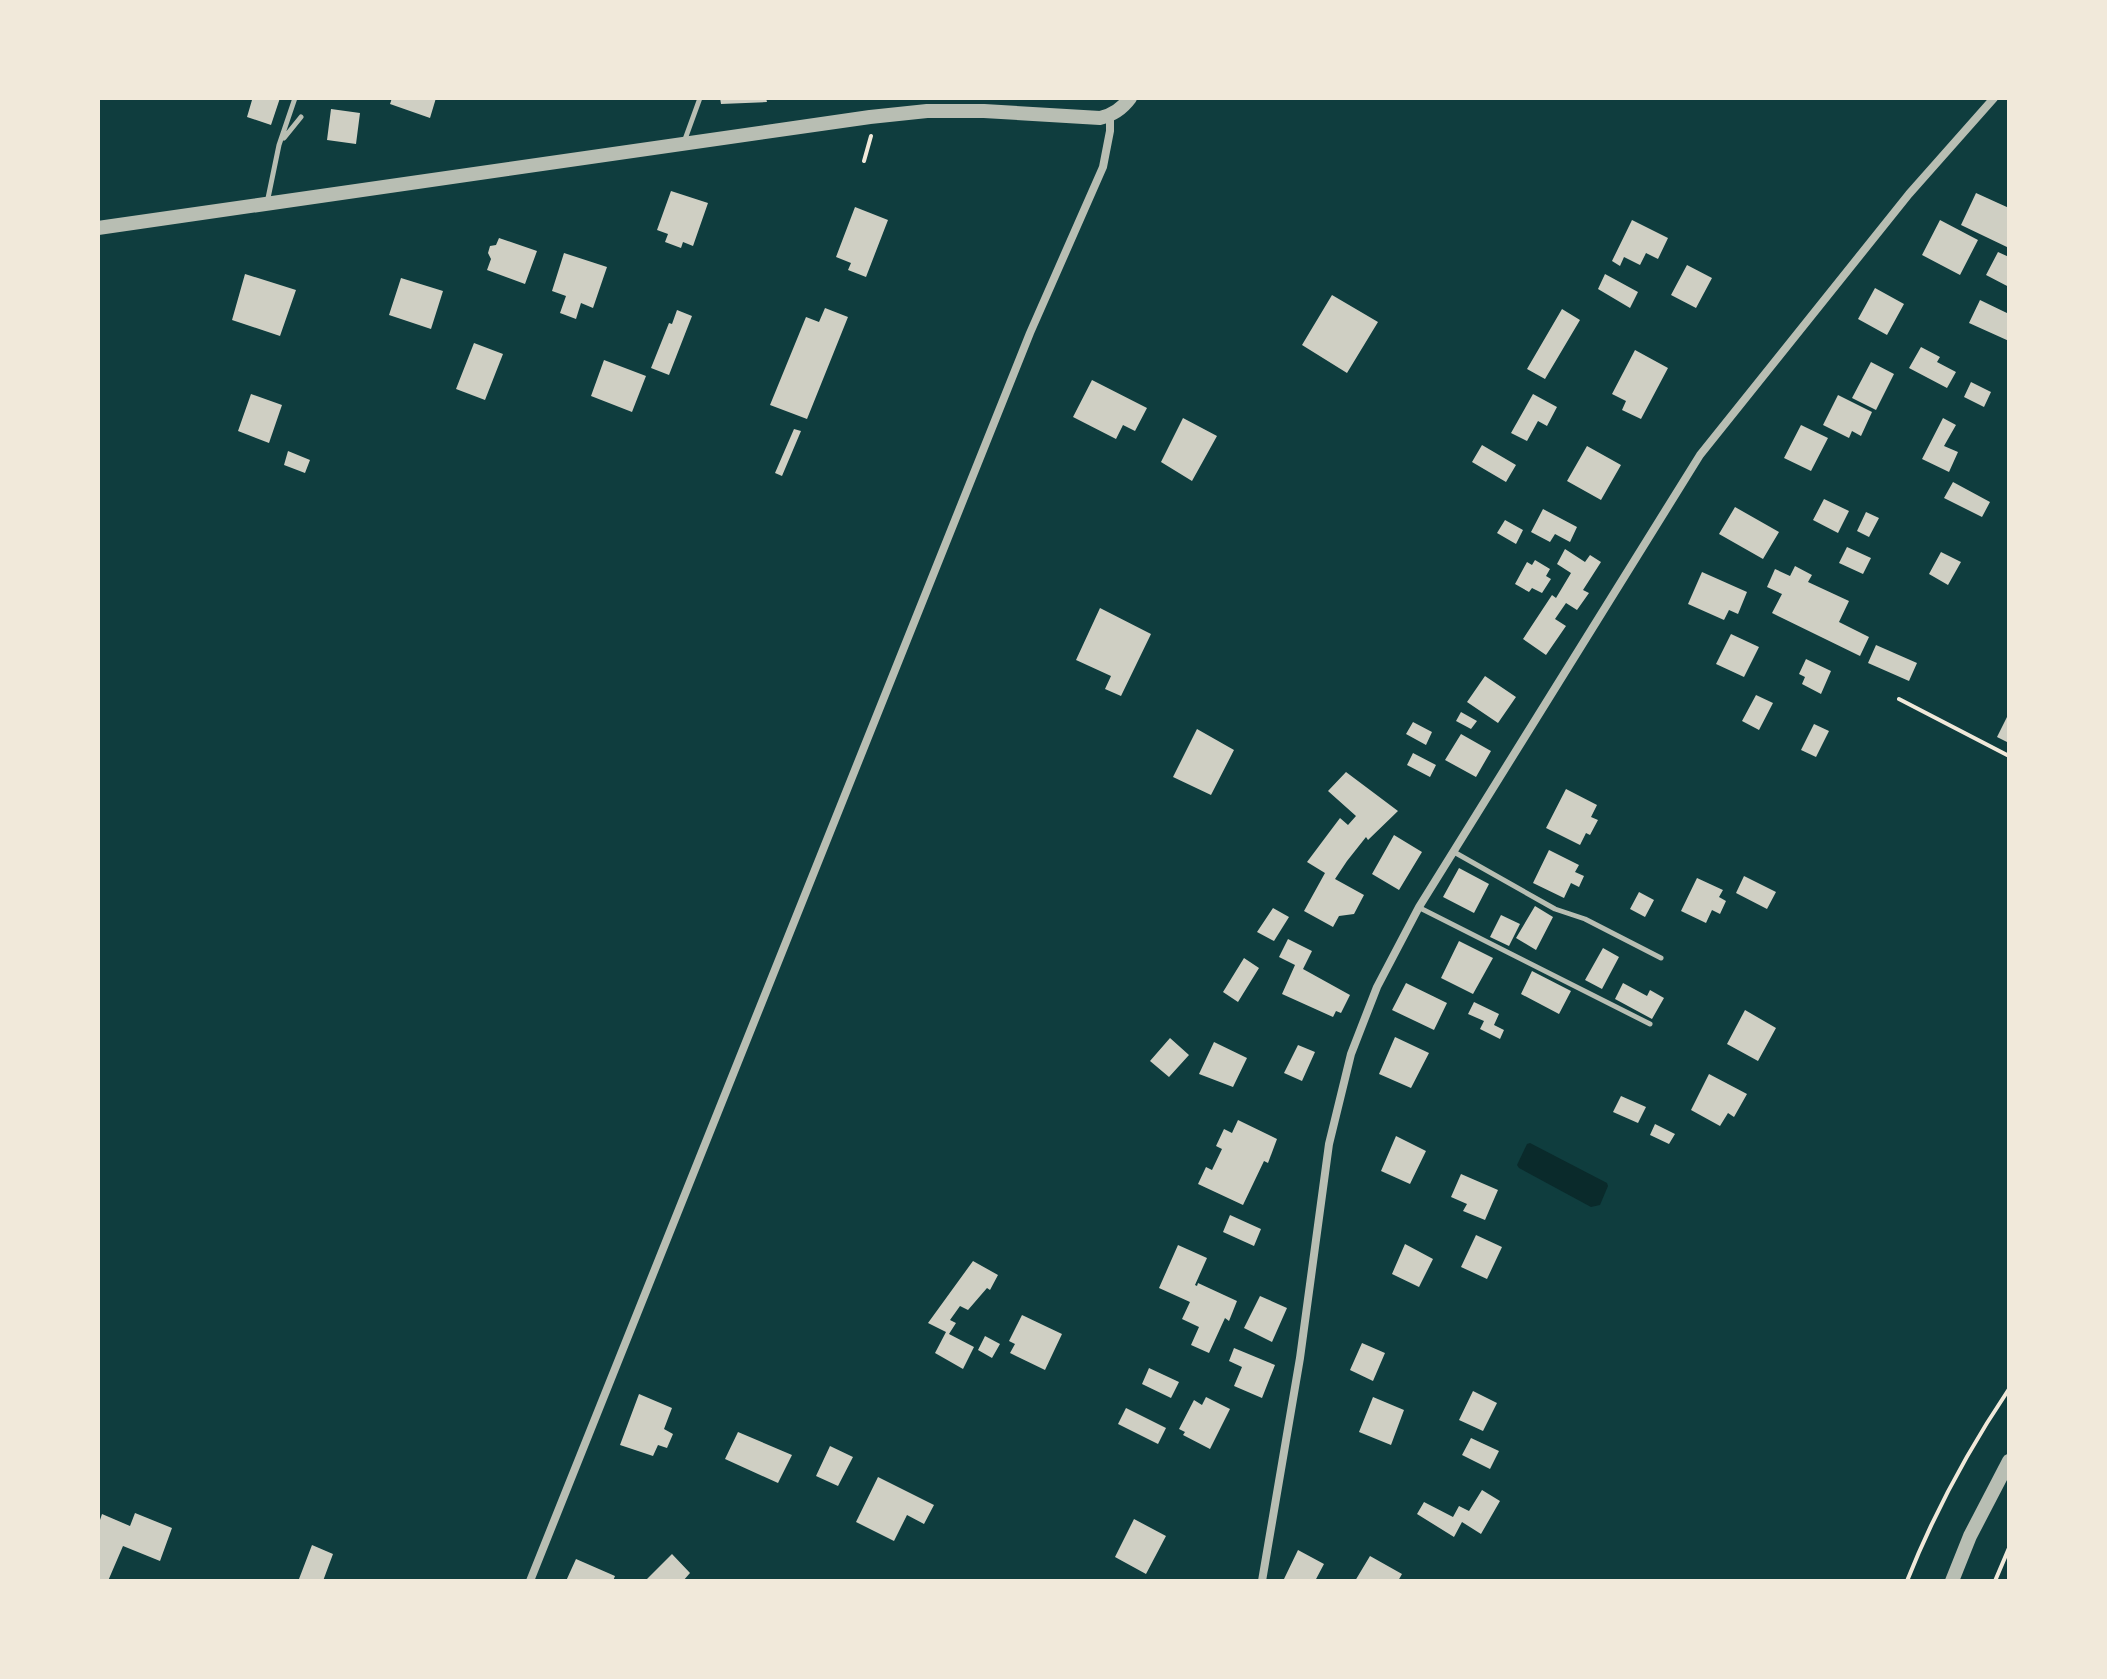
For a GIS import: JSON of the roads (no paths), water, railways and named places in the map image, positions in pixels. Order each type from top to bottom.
[{"type":"street","points":[[98,228],[870,117],[927,111],[984,111],[1084,118],[1110,116],[1130,98]]},
{"type":"street","points":[[1262,1581],[1300,1358],[1329,1144],[1351,1054],[1377,987],[1419,907],[1700,455],[1909,194],[1994,98]]},
{"type":"street","points":[[530,1581],[1030,333],[1103,167],[1110,116]]},
{"type":"street","points":[[1952,1581],[1970,1536],[2009,1461]]},
{"type":"lane","points":[[267,204],[279,145],[295,98]]},
{"type":"lane","points":[[684,143],[700,98]]},
{"type":"lane","points":[[279,145],[301,117]]},
{"type":"lane","points":[[1453,852],[1555,909],[1585,919],[1661,958]]},
{"type":"lane","points":[[1419,907],[1650,1024]]},
{"type":"water","points":[[1530,1143],[1607,1183],[1600,1205],[1591,1207],[1519,1168],[1517,1165]]}]
